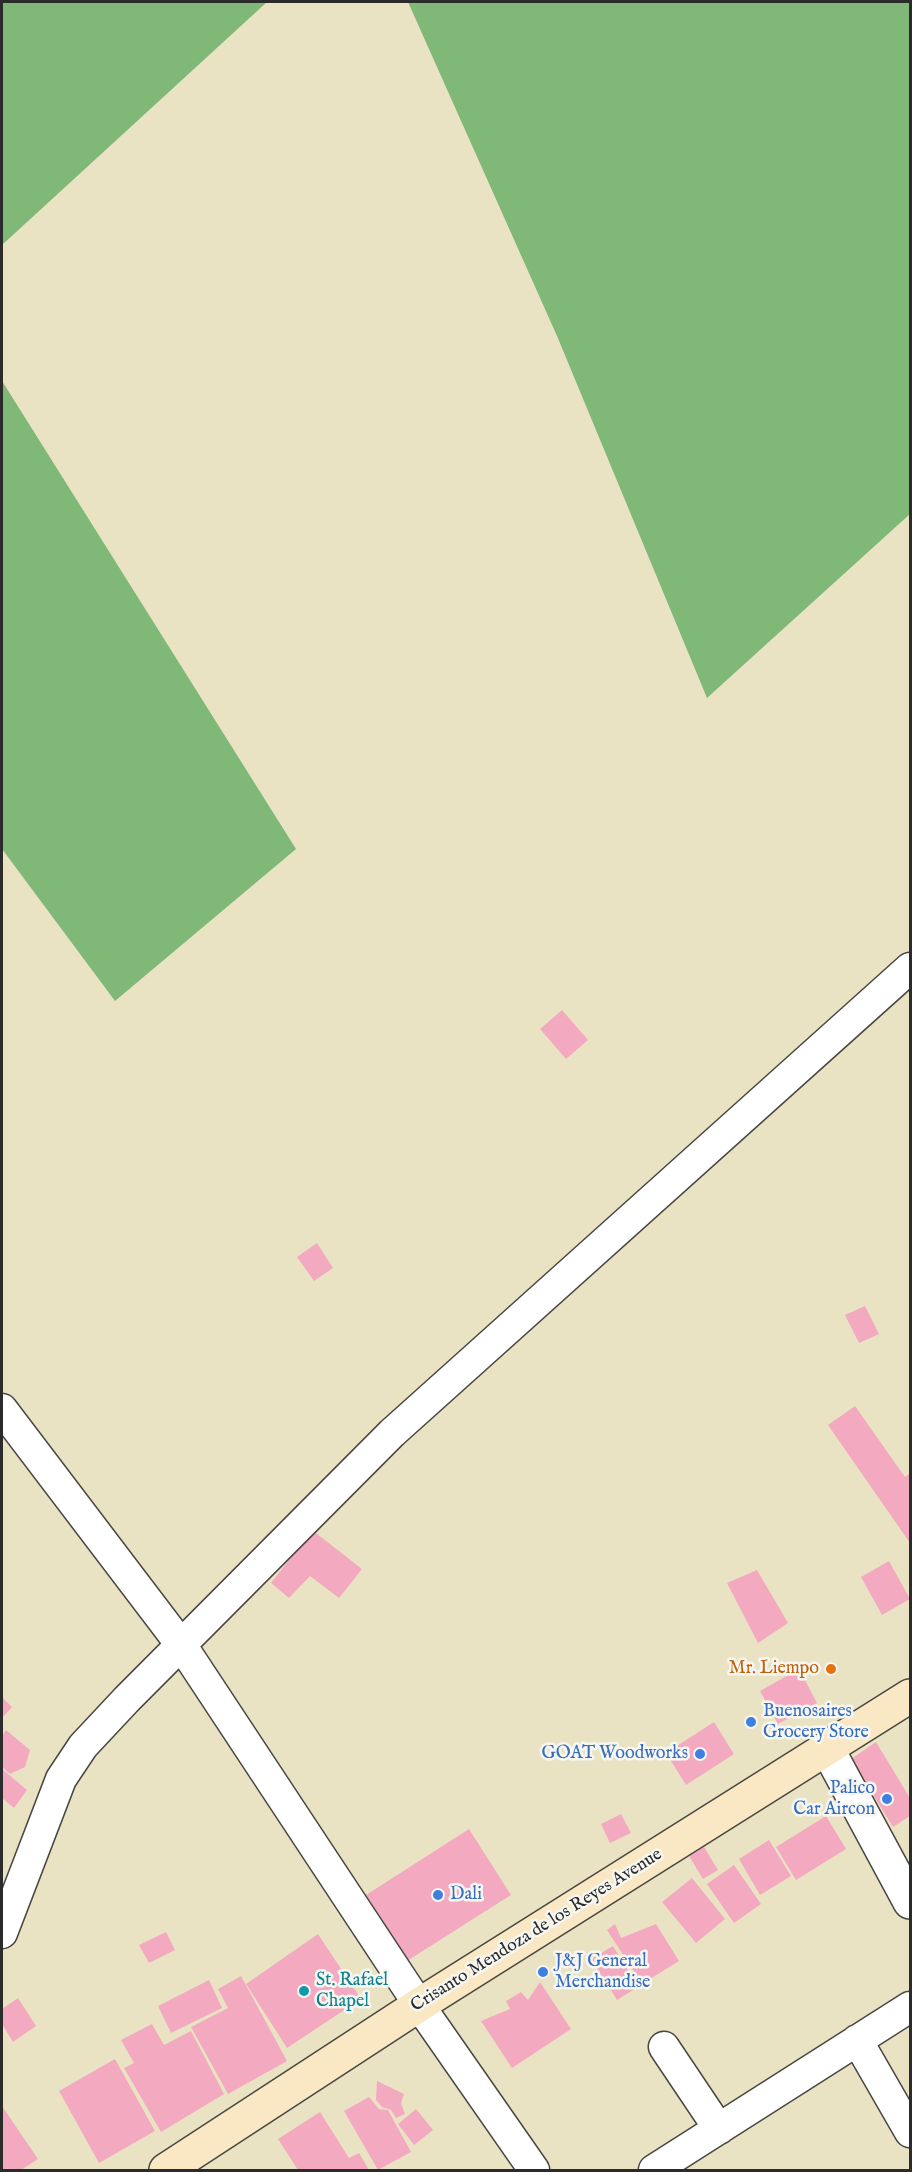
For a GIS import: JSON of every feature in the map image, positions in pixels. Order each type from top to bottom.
[{"type":"main road","name":"Crisanto Mendoza de los Reyes Avenue","points":[[166,2170],[419,2005],[828,1750],[910,1696]]},
{"type":"street","points":[[2,1933],[61,1779],[83,1746],[392,1433],[910,968]]},
{"type":"street","points":[[2,1409],[182,1646],[419,2005],[534,2170]]},
{"type":"street","points":[[828,1750],[910,1902]]},
{"type":"street","points":[[654,2170],[910,2007]]},
{"type":"street","points":[[857,2040],[910,2132]]},
{"type":"street","points":[[664,2047],[719,2129]]},
{"type":"green space","points":[[2,2],[267,2],[2,245]]},
{"type":"green space","points":[[408,2],[910,2],[910,514],[707,698],[557,336]]},
{"type":"green space","points":[[2,381],[296,849],[115,1001],[2,849]]},
{"type":"building","points":[[562,1010],[588,1040],[566,1059],[540,1029]]},
{"type":"building","points":[[317,1243],[333,1268],[314,1281],[297,1257]]},
{"type":"building","points":[[865,1306],[879,1334],[859,1343],[845,1315]]},
{"type":"building","points":[[855,1406],[905,1477],[910,1473],[910,1543],[828,1425]]},
{"type":"building","points":[[312,1530],[362,1569],[339,1598],[310,1576],[289,1598],[271,1583]]},
{"type":"building","points":[[889,1561],[910,1599],[882,1615],[861,1577]]},
{"type":"building","points":[[757,1570],[788,1623],[758,1643],[727,1583]]},
{"type":"building","points":[[799,1669],[817,1703],[778,1724],[760,1691]]},
{"type":"building","points":[[2,1697],[12,1707],[2,1718]]},
{"type":"building","name":"GOAT Woodworks","points":[[714,1722],[734,1754],[686,1785],[666,1753]]},
{"type":"building","points":[[6,1730],[30,1750],[25,1767],[10,1774],[2,1767],[2,1736]]},
{"type":"building","points":[[876,1742],[910,1798],[910,1816],[893,1827],[851,1759]]},
{"type":"building","points":[[2,1769],[27,1790],[14,1808],[2,1798]]},
{"type":"building","points":[[621,1814],[631,1833],[610,1843],[601,1824]]},
{"type":"building","points":[[826,1816],[846,1849],[796,1880],[776,1847]]},
{"type":"building","name":"Dali","points":[[469,1829],[511,1895],[407,1961],[366,1895]]},
{"type":"building","points":[[769,1840],[791,1876],[760,1895],[739,1859]]},
{"type":"building","points":[[704,1847],[718,1870],[703,1879],[689,1856]]},
{"type":"building","points":[[734,1865],[761,1904],[734,1923],[707,1884]]},
{"type":"building","points":[[692,1878],[725,1919],[696,1943],[662,1902]]},
{"type":"building","points":[[615,1924],[621,1938],[656,1924],[679,1961],[642,1984],[607,1930]]},
{"type":"building","points":[[166,1932],[175,1950],[149,1963],[139,1945]]},
{"type":"building","name":"St. Rafael Chapel","points":[[318,1934],[361,1999],[287,2048],[246,1984]]},
{"type":"building","points":[[613,1946],[638,1987],[617,2000],[591,1959]]},
{"type":"building","points":[[241,1976],[287,2061],[228,2094],[191,2027],[228,2008],[218,1989]]},
{"type":"building","points":[[209,1980],[222,2008],[171,2033],[158,2006]]},
{"type":"building","points":[[540,1982],[571,2029],[512,2068],[481,2021],[510,2009],[506,2001],[521,1992],[528,2000]]},
{"type":"building","points":[[18,1998],[36,2026],[13,2042],[2,2024],[2,2009]]},
{"type":"building","points":[[152,2024],[164,2045],[191,2031],[224,2094],[161,2132],[124,2068],[134,2063],[121,2040]]},
{"type":"building","points":[[115,2059],[155,2131],[99,2163],[59,2091]]},
{"type":"building","points":[[377,2081],[404,2094],[401,2103],[405,2114],[396,2118],[391,2110],[382,2107],[376,2100]]},
{"type":"building","points":[[369,2097],[379,2109],[388,2110],[411,2152],[378,2170],[344,2111]]},
{"type":"building","points":[[2,2106],[38,2159],[21,2170],[2,2170]]},
{"type":"building","points":[[416,2109],[433,2130],[414,2145],[398,2124]]},
{"type":"building","points":[[320,2112],[349,2158],[359,2153],[369,2170],[298,2170],[278,2139]]},
{"type":"place","name":"Mr. Liempo","points":[[831,1669]]},
{"type":"place","name":"Buenosaires Grocery Store","points":[[751,1722]]},
{"type":"place","name":"GOAT Woodworks","points":[[700,1754]]},
{"type":"place","name":"Palico Car Aircon","points":[[887,1799]]},
{"type":"place","name":"Dali","points":[[438,1895]]},
{"type":"place","name":"J&J General Merchandise","points":[[543,1972]]},
{"type":"place","name":"St. Rafael Chapel","points":[[304,1991]]}]
